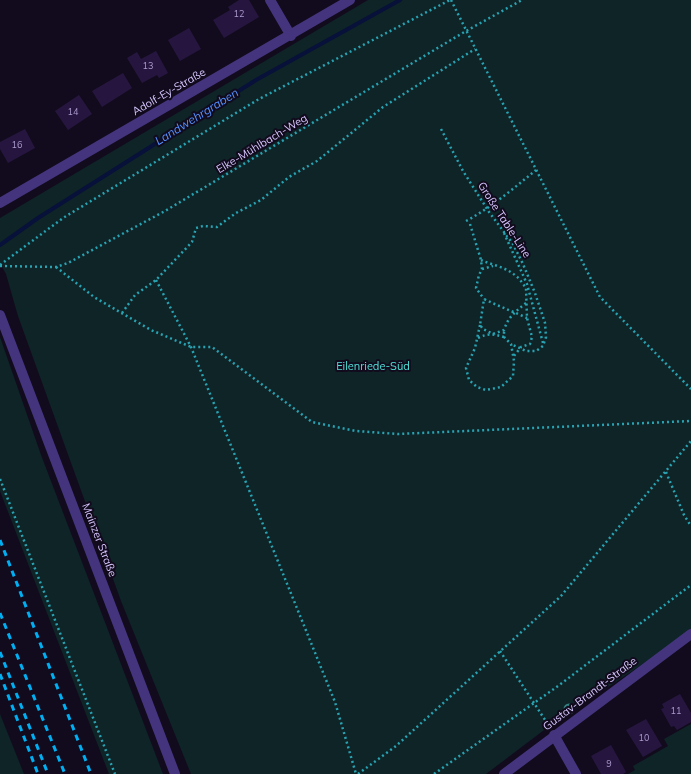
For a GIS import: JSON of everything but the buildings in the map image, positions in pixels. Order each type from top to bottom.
[{"type":"street","points":[[270,0],[291,36]]},
{"type":"street","name":"Adolf-Ey-Straße","points":[[0,203],[291,36],[350,0]]},
{"type":"street","name":"Mainzer Straße","points":[[0,315],[176,774]]},
{"type":"street","name":"Gustav-Brandt-Straße","points":[[504,774],[554,735],[691,634]]},
{"type":"street","points":[[554,735],[576,774]]},
{"type":"path","points":[[0,265],[64,218],[259,99],[450,0],[600,297],[691,389]]},
{"type":"path","name":"Elke-Mühlbach-Weg","points":[[0,265],[56,267],[68,263],[165,212],[466,31],[522,0]]},
{"type":"path","points":[[122,313],[135,295],[156,280],[192,242],[196,228],[203,226],[217,227],[236,213],[261,200],[289,177],[317,161],[383,108],[475,49]]},
{"type":"path","name":"Große Table-Line","points":[[440,129],[487,208],[513,244],[523,264],[545,323],[546,337],[543,345]]},
{"type":"path","points":[[466,221],[487,208],[536,170]]},
{"type":"path","points":[[470,224],[481,260],[482,269],[476,288],[484,298],[527,318]]},
{"type":"path","points":[[480,325],[483,329],[504,337],[511,344],[521,347],[526,351],[536,351],[543,345],[527,284],[500,226]]},
{"type":"path","points":[[481,260],[494,266],[504,268],[516,276],[526,288],[527,318],[532,337],[530,344],[521,347],[514,356]]},
{"type":"path","points":[[482,269],[494,266]]},
{"type":"path","points":[[56,267],[94,297],[151,330],[191,347],[212,347],[312,422],[356,431],[398,434],[691,421]]},
{"type":"path","points":[[156,280],[191,347],[335,702],[357,774],[396,746],[561,596],[691,441]]},
{"type":"path","points":[[484,298],[478,338],[466,368],[469,380],[477,387],[486,390],[501,387],[513,376],[514,356],[511,344]]},
{"type":"path","points":[[484,304],[493,303]]},
{"type":"path","points":[[504,337],[506,322],[510,316],[526,303]]},
{"type":"path","points":[[507,309],[510,316]]},
{"type":"path","points":[[478,338],[504,330]]},
{"type":"path","points":[[666,472],[684,515],[691,526]]},
{"type":"path","points":[[0,479],[116,774]]},
{"type":"path","points":[[434,774],[534,703],[691,585]]},
{"type":"path","points":[[500,651],[554,735]]},
{"type":"green space","name":"Eilenriede-Süd","points":[[368,0],[691,0],[691,632],[548,727],[486,774],[191,774],[121,601],[18,316],[6,274],[0,263],[0,218]]},
{"type":"green space","points":[[0,337],[41,455],[163,774],[109,774],[0,491]]},
{"type":"green space","points":[[0,714],[24,774],[0,774]]},
{"type":"green space","points":[[691,724],[691,774],[628,774],[635,770],[633,766],[668,746],[664,739]]},
{"type":"waterway","name":"Landwehrgraben","points":[[0,245],[38,218],[256,80],[400,0]]},
{"type":"railway","points":[[0,540],[91,774]]},
{"type":"railway","points":[[0,613],[65,774]]},
{"type":"railway","points":[[0,652],[48,774]]},
{"type":"railway","points":[[0,674],[38,774]]}]
